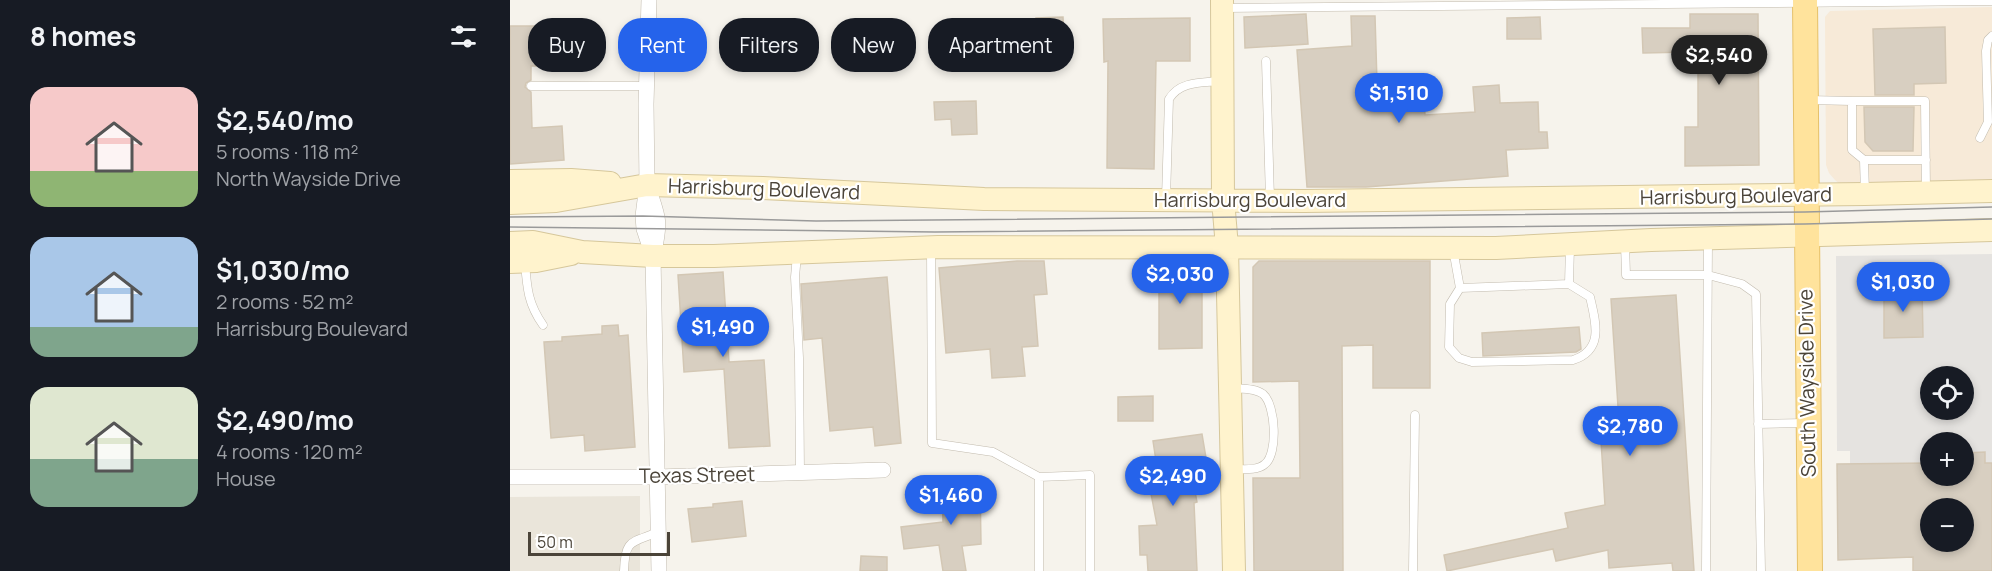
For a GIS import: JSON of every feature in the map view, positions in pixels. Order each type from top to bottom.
[{"type":"main road","name":"South Wayside Drive","points":[[1804,2],[1810,571]]},
{"type":"main road","points":[[1222,4],[1223,200],[1227,248],[1234,571]]},
{"type":"main road","points":[[510,181],[571,180],[647,185]]},
{"type":"main road","name":"Harrisburg Boulevard","points":[[510,203],[556,201],[647,185],[763,188],[984,199],[1166,200],[1805,195],[1992,191]]},
{"type":"main road","name":"Harrisburg Boulevard","points":[[510,243],[533,242],[582,252],[653,256],[930,248],[1496,248],[1708,238],[1992,230]]},
{"type":"main road","points":[[518,262],[582,252]]},
{"type":"street","points":[[649,0],[647,185],[643,216],[644,229],[653,256],[659,571]]},
{"type":"street","name":"Texas Street","points":[[510,477],[657,477],[883,470]]},
{"type":"lane","points":[[1222,4],[1992,0]]},
{"type":"lane","points":[[1980,138],[1988,122],[1986,51],[1988,40],[1992,36]]},
{"type":"lane","points":[[1266,61],[1270,200]]},
{"type":"lane","points":[[1166,200],[1169,99],[1182,86],[1222,81]]},
{"type":"lane","points":[[531,86],[647,86]]},
{"type":"lane","points":[[1805,100],[1925,100],[1926,193]]},
{"type":"lane","points":[[1852,101],[1852,150],[1864,160],[1926,160]]},
{"type":"lane","points":[[1864,160],[1865,194]]},
{"type":"lane","points":[[1706,571],[1708,238]]},
{"type":"lane","points":[[1625,242],[1626,275],[1708,275],[1742,284],[1756,294],[1761,571]]},
{"type":"lane","points":[[1569,284],[1570,245]]},
{"type":"lane","points":[[930,248],[932,443],[993,452],[1039,477],[1090,475],[1090,571]]},
{"type":"lane","points":[[1453,248],[1460,288],[1450,304],[1449,347],[1459,358],[1473,362],[1573,360],[1584,357],[1591,348],[1596,334],[1590,297],[1569,284],[1460,288]]},
{"type":"lane","points":[[798,253],[795,277],[799,358],[800,473]]},
{"type":"lane","points":[[518,262],[533,310],[543,325]]},
{"type":"lane","points":[[1230,388],[1257,390],[1264,395],[1273,409],[1273,450],[1270,458],[1265,464],[1256,468],[1232,469]]},
{"type":"lane","points":[[1413,571],[1415,415]]},
{"type":"lane","points":[[1758,424],[1808,423]]},
{"type":"lane","points":[[1039,477],[1039,571]]},
{"type":"lane","points":[[624,571],[625,552],[630,544],[658,532]]},
{"type":"shaded area","points":[[1992,7],[1992,183],[1841,185],[1835,180],[1826,165],[1825,17],[1830,11]]},
{"type":"shaded area","points":[[1992,254],[1992,463],[1985,463],[1985,452],[1974,453],[1974,432],[1920,432],[1920,463],[1850,464],[1850,451],[1837,451],[1836,256]],"holes":[[[1922,287],[1923,337],[1885,338]]]},
{"type":"shaded area","points":[[640,496],[640,571],[510,571],[510,497]]},
{"type":"building","points":[[1306,14],[1308,44],[1245,48],[1244,17]]},
{"type":"building","points":[[1690,14],[1758,14],[1759,165],[1685,166],[1685,127],[1698,127],[1698,54],[1690,55],[1690,52],[1643,53],[1642,28],[1690,28]]},
{"type":"building","points":[[1351,16],[1375,16],[1377,82],[1407,80],[1408,92],[1423,91],[1425,115],[1475,112],[1473,87],[1499,85],[1500,103],[1538,102],[1539,132],[1547,132],[1548,148],[1506,150],[1508,176],[1366,187],[1307,187],[1297,50],[1352,46]]},
{"type":"building","points":[[1540,17],[1541,39],[1507,39],[1507,18]]},
{"type":"building","points":[[1190,18],[1190,61],[1156,61],[1154,169],[1107,168],[1108,61],[1104,62],[1103,19]]},
{"type":"building","points":[[510,26],[528,26],[528,72],[531,72],[531,80],[526,83],[525,87],[531,92],[532,128],[562,126],[564,160],[510,164]]},
{"type":"building","points":[[1945,27],[1946,83],[1914,84],[1914,95],[1875,95],[1873,29]]},
{"type":"building","points":[[976,101],[977,134],[952,135],[951,119],[935,120],[934,102]]},
{"type":"building","points":[[1864,107],[1914,107],[1913,151],[1873,151],[1865,142]]},
{"type":"building","points":[[1044,261],[1047,294],[1034,295],[1038,346],[1022,347],[1025,376],[992,378],[990,349],[946,353],[939,268]]},
{"type":"building","points":[[1259,261],[1430,261],[1430,388],[1373,388],[1373,345],[1342,346],[1343,571],[1254,571],[1253,478],[1300,478],[1299,381],[1253,382],[1253,267]]},
{"type":"building","points":[[1159,262],[1202,262],[1202,348],[1159,349]]},
{"type":"building","points":[[723,272],[729,362],[764,360],[770,446],[729,448],[724,369],[684,372],[678,275]]},
{"type":"building","points":[[887,277],[901,443],[875,446],[873,427],[830,431],[822,338],[804,340],[801,284]]},
{"type":"building","points":[[1922,287],[1923,337],[1884,338],[1884,288]]},
{"type":"building","points":[[1676,295],[1694,571],[1673,571],[1672,563],[1609,568],[1608,550],[1556,561],[1553,549],[1447,571],[1444,555],[1568,528],[1565,513],[1605,505],[1600,424],[1619,422],[1611,299]]},
{"type":"building","points":[[618,325],[619,336],[628,335],[635,447],[585,451],[584,435],[551,438],[544,342],[562,341],[562,337],[602,334],[602,326]]},
{"type":"building","points":[[1579,327],[1581,349],[1576,352],[1483,356],[1482,333]]},
{"type":"building","points":[[1153,396],[1153,421],[1118,421],[1118,397]]},
{"type":"building","points":[[1202,434],[1206,458],[1189,461],[1197,502],[1194,503],[1197,571],[1148,571],[1147,555],[1140,555],[1139,526],[1157,525],[1149,483],[1159,481],[1153,441]]},
{"type":"building","points":[[1985,452],[1985,463],[1992,463],[1992,571],[1913,571],[1913,557],[1838,560],[1837,464],[1920,463],[1920,486],[1974,486],[1974,453]]},
{"type":"building","points":[[980,483],[981,544],[962,546],[966,571],[943,571],[939,545],[904,549],[901,527],[943,522],[942,484]]},
{"type":"building","points":[[742,501],[746,536],[692,542],[688,509]]},
{"type":"building","points":[[861,556],[887,557],[887,571],[860,571]]},
{"type":"tram line","points":[[510,217],[643,216],[816,221],[1805,212],[1992,207]]},
{"type":"tram line","points":[[510,227],[935,232],[1805,224],[1992,219]]}]
